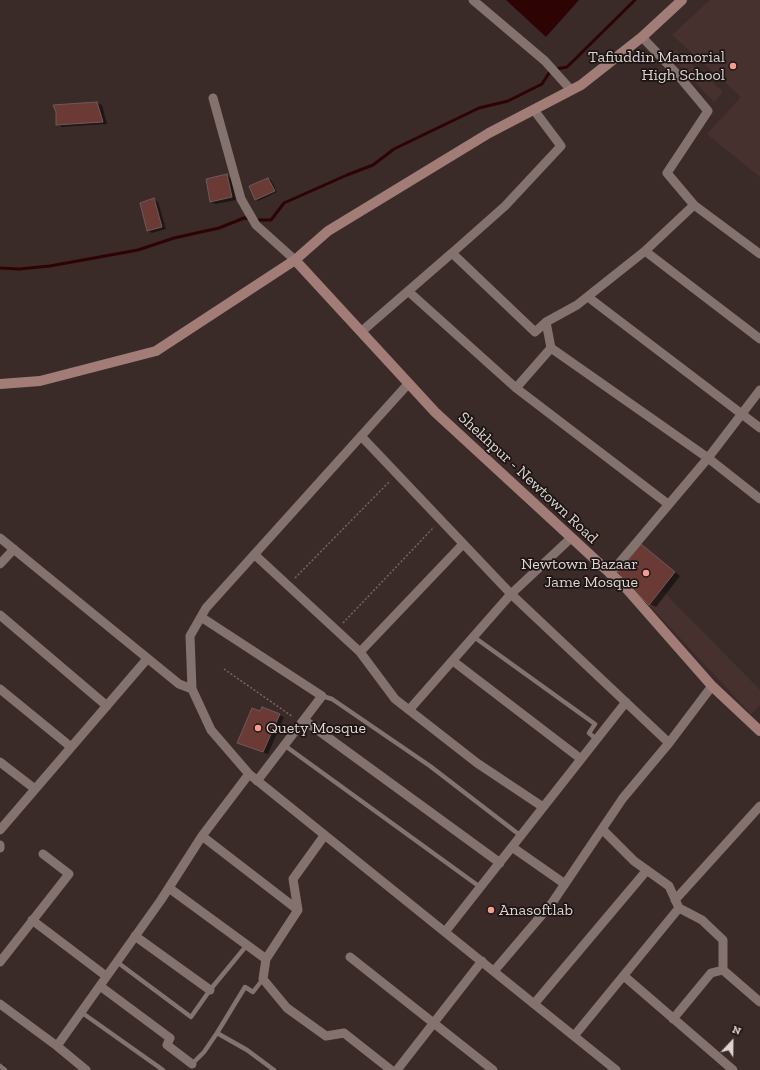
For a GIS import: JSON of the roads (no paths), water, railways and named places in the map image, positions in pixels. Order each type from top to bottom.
[{"type":"street","points":[[473,0],[545,61],[571,90]]},
{"type":"street","points":[[0,384],[40,381],[156,351],[295,260],[334,227],[489,133],[582,84],[642,37],[682,0]]},
{"type":"street","points":[[642,37],[677,74],[708,111],[667,173],[694,204],[760,254]]},
{"type":"street","points":[[213,98],[241,199],[256,225],[295,260]]},
{"type":"street","points":[[361,332],[505,206],[561,146],[534,110]]},
{"type":"street","points":[[452,253],[535,332],[546,322],[577,306],[644,250],[694,204]]},
{"type":"street","points":[[644,250],[760,339]]},
{"type":"street","name":"Shekhpur - Newtown Road","points":[[295,260],[435,412],[625,587],[712,686],[758,724]]},
{"type":"street","points":[[408,291],[516,388],[668,504]]},
{"type":"street","points":[[588,297],[760,428]]},
{"type":"street","points":[[546,322],[551,348],[708,458],[760,499]]},
{"type":"street","points":[[516,388],[551,348]]},
{"type":"street","points":[[408,384],[206,608],[190,636],[192,689],[210,730],[257,781],[616,1070]]},
{"type":"street","points":[[610,574],[708,458],[760,390]]},
{"type":"street","points":[[361,436],[511,594],[668,743]]},
{"type":"street","points":[[0,538],[178,684],[192,689]]},
{"type":"street","points":[[409,710],[511,594],[571,538]]},
{"type":"street","points":[[360,652],[464,544]]},
{"type":"street","points":[[0,564],[14,549]]},
{"type":"street","points":[[255,555],[360,652],[395,699],[477,763],[543,807]]},
{"type":"street","points":[[0,615],[107,706]]},
{"type":"street","points":[[201,616],[322,696],[257,781]]},
{"type":"street","points":[[0,830],[147,659]]},
{"type":"street","points":[[453,661],[581,759]]},
{"type":"street","points":[[494,971],[552,903],[623,798],[712,686]]},
{"type":"street","points":[[0,689],[71,747]]},
{"type":"street","points":[[445,932],[626,702]]},
{"type":"street","points":[[303,721],[500,863]]},
{"type":"street","points":[[0,762],[35,789]]},
{"type":"street","points":[[57,1046],[169,888],[202,836],[250,774]]},
{"type":"street","points":[[574,1036],[624,976],[677,904],[760,806]]},
{"type":"street","points":[[602,829],[634,860],[669,886],[677,904],[702,920],[723,940],[723,970],[760,1002]]},
{"type":"street","points":[[202,836],[298,910]]},
{"type":"street","points":[[324,836],[293,879],[298,910],[266,959],[263,979],[288,1008],[326,1036],[344,1033],[391,1070]]},
{"type":"street","points":[[512,847],[565,884]]},
{"type":"street","points":[[0,962],[69,874],[43,854]]},
{"type":"street","points":[[534,1004],[647,870]]},
{"type":"street","points":[[169,888],[266,959]]},
{"type":"street","points":[[32,920],[106,976]]},
{"type":"street","points":[[135,936],[210,990]]},
{"type":"street","points":[[350,957],[493,1070]]},
{"type":"street","points":[[397,1070],[482,961]]},
{"type":"street","points":[[673,1019],[711,973],[723,970]]},
{"type":"street","points":[[624,976],[733,1070]]},
{"type":"street","points":[[100,986],[170,1038],[168,1046],[192,1064]]},
{"type":"street","points":[[0,1004],[57,1046],[86,1070]]},
{"type":"lane","points":[[474,637],[595,724],[589,733],[596,740]]},
{"type":"lane","points":[[322,696],[332,699],[430,766],[521,836]]},
{"type":"lane","points":[[284,745],[480,887]]},
{"type":"lane","points":[[117,961],[191,1017],[210,990],[246,945]]},
{"type":"lane","points":[[192,1064],[204,1052],[245,987],[253,992],[263,979]]},
{"type":"lane","points":[[81,1012],[163,1070]]},
{"type":"lane","points":[[217,1033],[247,1050],[274,1070]]},
{"type":"lane","points":[[0,1066],[5,1070]]},
{"type":"waterway","points":[[256,220],[271,220],[284,203],[373,165],[394,149],[479,108],[508,101],[542,84],[551,70],[567,67],[635,0]]},
{"type":"waterway","points":[[0,268],[19,269],[50,266],[138,250],[174,238],[219,228],[244,218],[250,219]]},
{"type":"place","name":"Tafiuddin Mamorial High School","points":[[733,66]]},
{"type":"place","name":"Newtown Bazaar Jame Mosque","points":[[646,573]]},
{"type":"place","name":"Quety Mosque","points":[[258,728]]},
{"type":"place","name":"Anasoftlab","points":[[491,910]]}]
